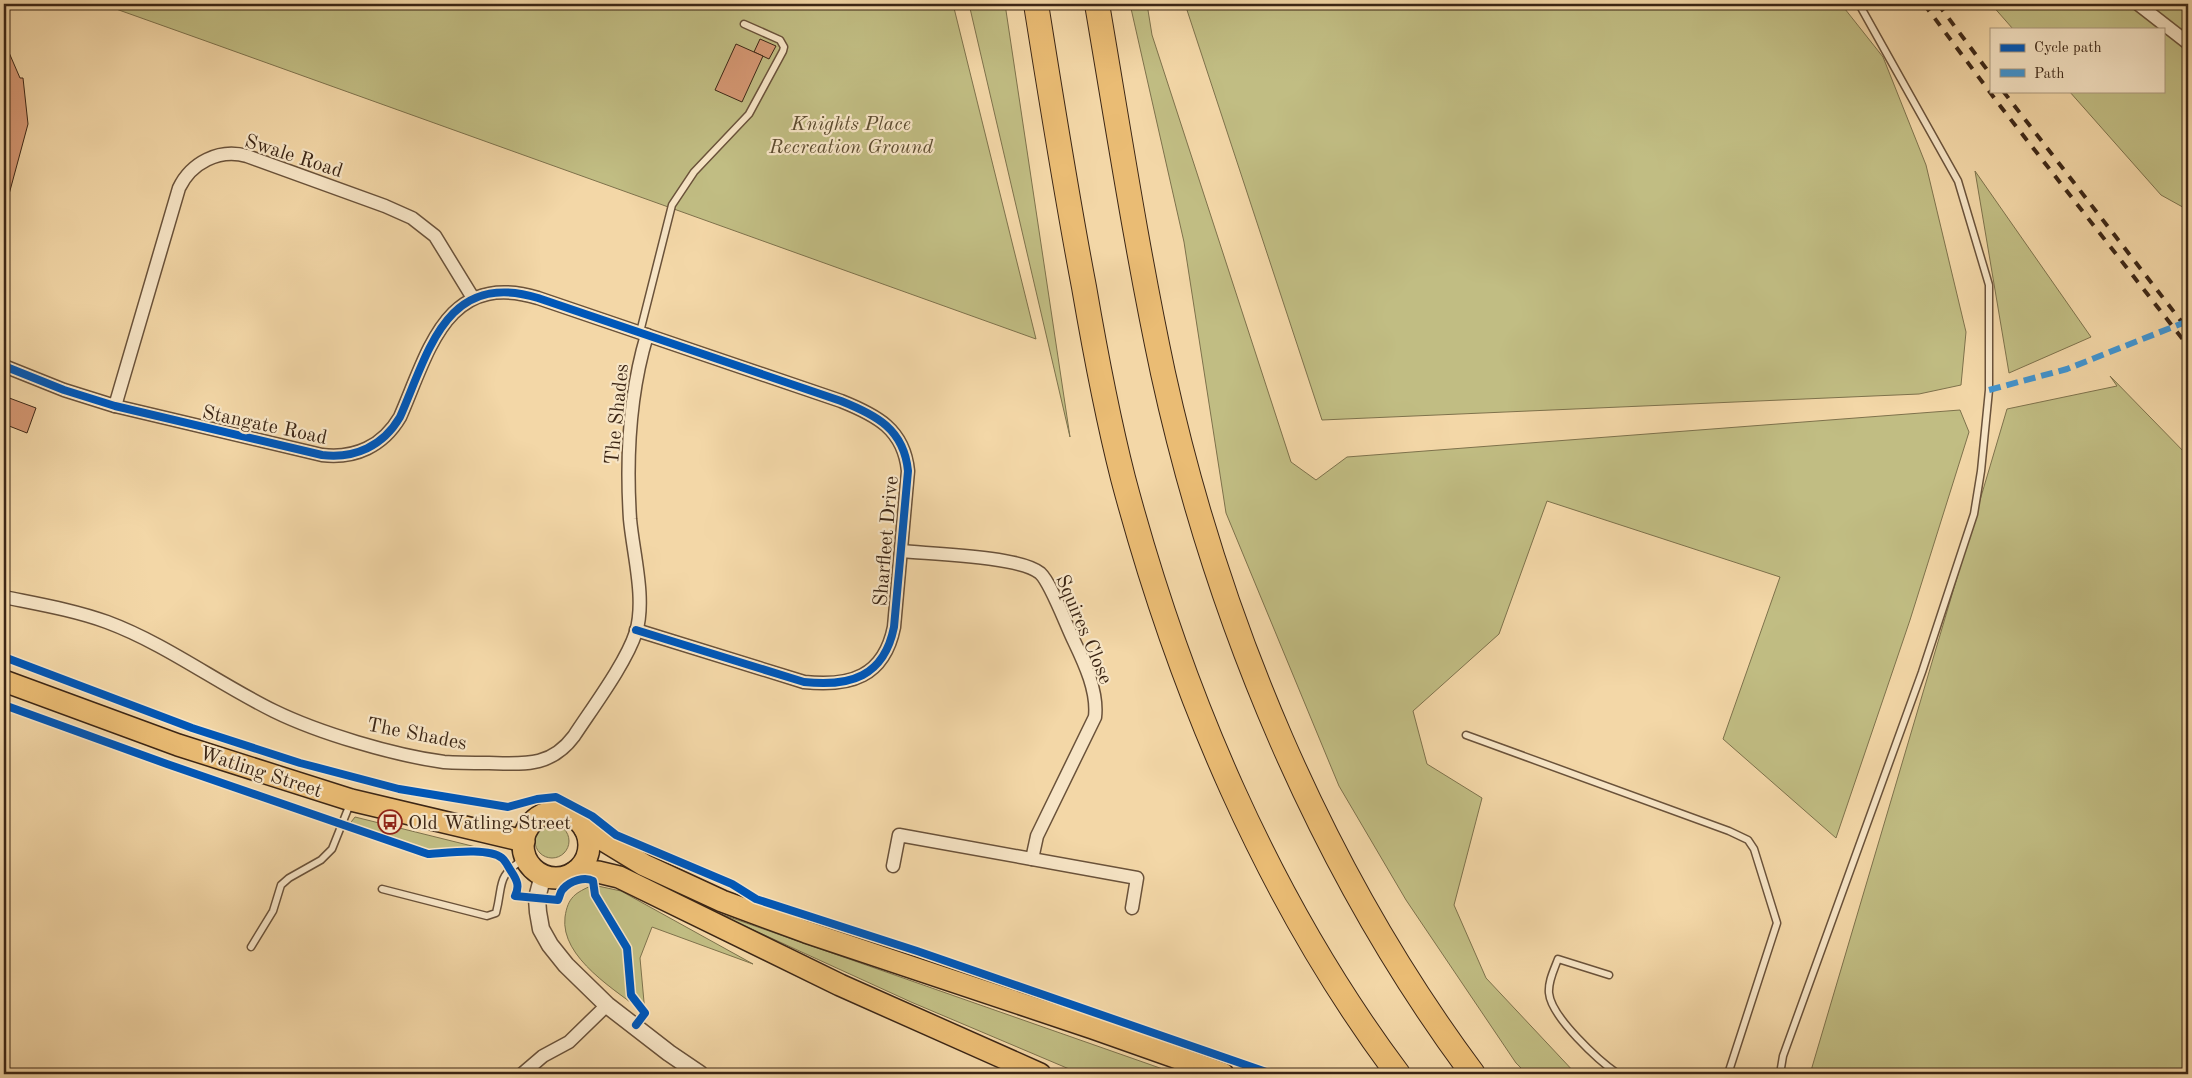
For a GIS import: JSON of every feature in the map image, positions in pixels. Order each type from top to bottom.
[{"type":"highway","points":[[1036,4],[1073,228],[1102,386],[1123,476],[1147,563],[1179,661],[1230,784],[1289,903],[1372,1039],[1398,1074]]},
{"type":"highway","points":[[1097,4],[1142,264],[1164,373],[1195,498],[1219,577],[1275,728],[1323,829],[1390,951],[1473,1074]]},
{"type":"highway","points":[[1372,1039],[1381,1074]]},
{"type":"main road","name":"Watling Street","points":[[4,681],[178,745],[351,800],[524,849]]},
{"type":"main road","points":[[1040,1074],[840,985],[619,878],[598,872],[575,872],[558,878],[543,876],[534,869],[524,849],[532,823],[550,813],[570,816],[585,829],[644,865],[722,901],[806,932],[1084,1024],[1223,1074]]},
{"type":"main road","points":[[575,872],[587,857],[589,848],[585,829]]},
{"type":"street","points":[[2138,4],[2188,43]]},
{"type":"street","name":"Swale Road","points":[[115,406],[179,188],[194,167],[217,156],[235,153],[246,156],[385,206],[412,218],[435,236],[473,298]]},
{"type":"street","name":"Stangate Road","points":[[4,366],[64,390],[115,406],[322,455],[339,456],[355,454],[378,442],[392,430],[444,323],[459,307],[473,298],[495,291],[519,292],[643,334]]},
{"type":"street","name":"Sharfleet Drive","points":[[636,630],[804,682],[827,685],[849,682],[863,676],[876,665],[891,640],[894,627],[908,478],[908,463],[896,437],[881,419],[871,413],[841,401],[643,334]]},
{"type":"street","name":"The Shades","points":[[4,597],[75,612],[107,622],[153,643],[274,711],[316,728],[444,762],[527,764],[549,758],[559,752],[574,736],[628,650],[636,630],[639,605],[630,517],[629,446],[643,334]]},
{"type":"street","name":"Squires Close","points":[[901,551],[1005,561],[1034,569],[1044,579],[1076,645],[1093,690],[1096,702],[1095,717],[1037,836],[1032,859]]},
{"type":"street","points":[[893,866],[899,835],[1137,878],[1132,908]]},
{"type":"street","points":[[543,876],[537,902],[542,933],[566,965],[607,1005],[700,1074]]},
{"type":"street","points":[[522,1074],[543,1056],[569,1042],[607,1005]]},
{"type":"lane","points":[[1780,1074],[1783,1056],[1922,672],[1974,514],[1981,471],[1989,390],[1989,285],[1958,181],[1859,4]]},
{"type":"lane","points":[[643,334],[672,205],[694,172],[749,114],[783,51],[784,47],[780,40],[744,24]]},
{"type":"lane","points":[[1466,735],[1729,831],[1748,840],[1752,845],[1776,923],[1728,1074]]},
{"type":"lane","points":[[250,947],[273,911],[281,885],[289,878],[321,860],[332,849],[343,826],[351,800]]},
{"type":"lane","points":[[382,890],[487,916],[496,913],[501,884],[505,874],[524,849]]},
{"type":"lane","points":[[1609,975],[1558,959],[1550,979],[1549,992],[1554,1008],[1573,1032],[1601,1062],[1618,1074]]},
{"type":"green space","name":"Knights Place Recreation Ground","points":[[102,4],[953,4],[1036,339],[203,40]]},
{"type":"green space","points":[[969,4],[1005,4],[1070,437]]},
{"type":"green space","points":[[1130,4],[1147,4],[1152,35],[1291,462],[1316,480],[1347,457],[1960,410],[1969,432],[1910,620],[1836,838],[1723,739],[1780,577],[1547,501],[1499,634],[1413,711],[1427,764],[1482,798],[1454,905],[1486,978],[1576,1074],[1527,1074],[1516,1063],[1406,900],[1339,786],[1226,513],[1184,242]]},
{"type":"green space","points":[[1185,4],[1841,4],[1883,57],[1926,165],[1966,332],[1961,385],[1919,394],[1322,420]]},
{"type":"green space","points":[[1991,4],[2188,4],[2188,210],[2161,195],[2070,92],[2164,92],[2164,28],[2012,28]]},
{"type":"green space","points":[[1975,171],[2091,337],[2009,373]]},
{"type":"green space","points":[[2110,376],[2188,456],[2188,1074],[1810,1074],[2007,409],[2117,386]]},
{"type":"green space","points":[[355,817],[476,847],[475,851],[425,852],[348,826]]},
{"type":"green space","points":[[552,824],[564,829],[569,841],[564,853],[552,858],[540,853],[535,841],[540,829]]},
{"type":"green space","points":[[593,885],[621,891],[753,964],[652,927],[640,958],[645,1013],[606,984],[581,960],[571,946],[566,932],[566,910],[573,896]]},
{"type":"green space","points":[[712,911],[1177,1074],[1081,1074],[911,1002]]},
{"type":"building","points":[[760,39],[776,46],[769,59],[754,52]]},
{"type":"building","points":[[4,41],[20,78],[23,78],[28,124],[8,198],[4,197],[4,116],[6,116]]},
{"type":"building","points":[[736,44],[763,56],[742,102],[715,90]]},
{"type":"building","points":[[4,396],[36,408],[27,433],[4,424]]},
{"type":"railway","points":[[1924,4],[2001,107],[2188,346]]},
{"type":"railway","points":[[1938,4],[1990,74]]},
{"type":"railway","points":[[2004,92],[2188,330]]},
{"type":"marked path","points":[[1989,390],[2067,369],[2188,321]]},
{"type":"cycle path","points":[[4,366],[64,390],[115,406],[322,455],[346,455],[377,443],[393,427],[400,417],[432,343],[445,322],[462,306],[482,296],[507,292],[538,298],[841,401],[877,418],[894,434],[901,444],[908,471],[894,627],[889,644],[873,668],[850,680],[836,683],[804,682],[636,630]]},
{"type":"cycle path","points":[[4,657],[192,728],[300,763],[399,789],[508,807],[537,799],[556,797],[592,816],[616,835],[732,884],[756,899],[917,951],[1272,1074]]},
{"type":"cycle path","points":[[4,705],[167,764],[428,854],[466,851],[496,855],[503,859],[515,877],[518,886],[515,896],[558,900],[566,886],[582,879],[593,881],[595,895],[627,948],[631,995],[645,1013],[636,1025]]},
{"type":"place","name":"Old Watling Street","points":[[390,822]]}]
